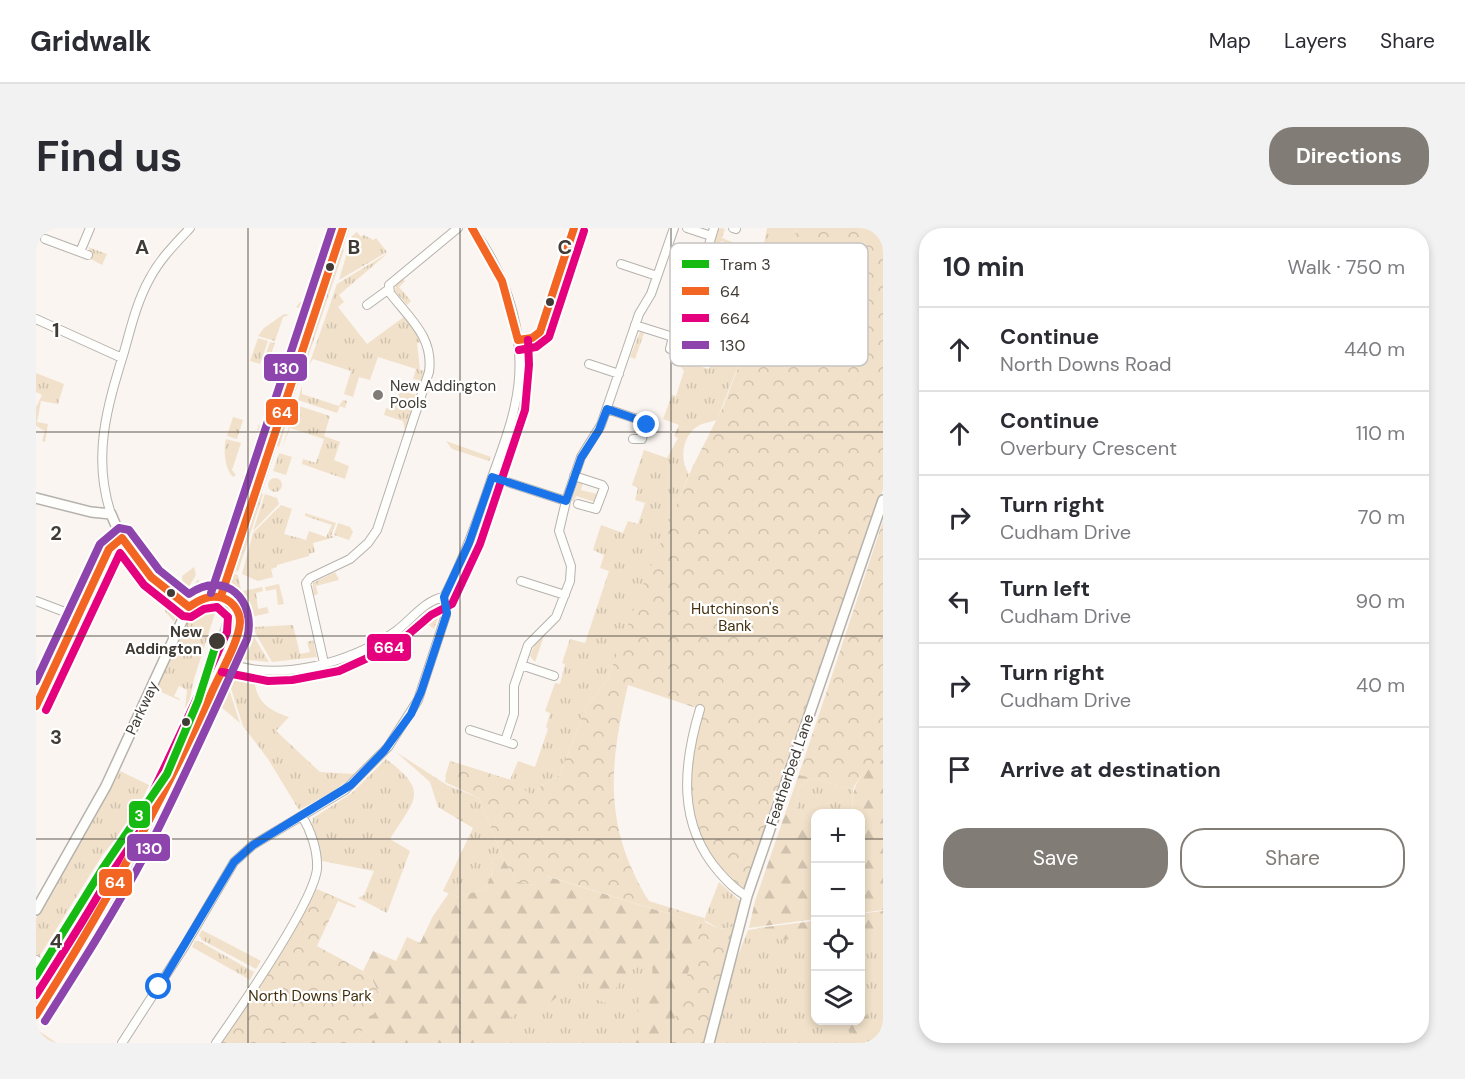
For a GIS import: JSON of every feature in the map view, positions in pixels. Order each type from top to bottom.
[{"type":"street","points":[[45,239],[84,253],[90,228]]},
{"type":"street","points":[[36,1015],[107,901],[148,826],[225,662],[240,623],[236,610],[221,596],[205,597],[189,607],[154,580],[122,538],[111,513],[102,480],[102,438],[107,406],[139,303],[151,276],[165,255],[190,228]]},
{"type":"street","points":[[221,596],[343,228]]},
{"type":"street","points":[[367,305],[389,289],[392,280],[458,228]]},
{"type":"street","points":[[122,1043],[184,947],[231,866],[253,845],[351,785],[384,751],[418,700],[447,613],[444,597],[469,543],[515,404],[518,340],[503,281],[491,256],[472,228]]},
{"type":"street","points":[[518,340],[538,335],[574,228]]},
{"type":"street","points":[[470,730],[509,742],[514,714],[514,688],[530,641],[555,619],[565,595],[571,569],[559,531],[574,476],[583,453],[599,430],[635,325],[657,276],[674,228]]},
{"type":"street","points":[[687,228],[712,232]]},
{"type":"street","points":[[621,264],[657,276]]},
{"type":"street","points":[[324,663],[306,583],[310,578],[350,559],[368,543],[377,530],[429,372],[430,356],[424,336],[389,289]]},
{"type":"street","points":[[36,319],[122,358]]},
{"type":"street","points":[[635,325],[670,336]]},
{"type":"street","points":[[590,364],[619,374]]},
{"type":"street","points":[[607,409],[646,422],[642,439],[633,439]]},
{"type":"street","points":[[574,476],[602,485],[604,488],[596,509],[578,504]]},
{"type":"street","points":[[492,477],[566,501]]},
{"type":"street","points":[[36,498],[97,513],[111,513]]},
{"type":"street","name":"Featherbed Lane","points":[[709,1043],[747,896],[883,500]]},
{"type":"street","points":[[37,702],[109,549],[122,538]]},
{"type":"street","points":[[520,581],[565,595]]},
{"type":"street","points":[[225,662],[238,666],[273,670],[324,663],[381,640],[431,601],[444,597]]},
{"type":"street","points":[[36,601],[78,617]]},
{"type":"street","name":"Parkway","points":[[36,910],[106,787],[189,607]]},
{"type":"street","points":[[521,665],[554,676]]},
{"type":"street","points":[[700,709],[686,765],[685,790],[691,819],[697,837],[715,866],[735,888],[747,896]]},
{"type":"street","points":[[384,751],[391,758]]},
{"type":"street","points":[[216,1043],[279,945],[313,885],[317,868],[316,854],[302,816]]},
{"type":"street","points":[[36,960],[61,975]]},
{"type":"green space","points":[[720,228],[725,229],[722,238],[735,243],[721,241],[714,243]]},
{"type":"green space","points":[[767,228],[798,228],[791,243],[764,243]]},
{"type":"green space","name":"Hutchinson's Bank","points":[[798,228],[883,228],[883,489],[744,891],[726,877],[706,848],[695,824],[688,775],[702,710],[628,685],[617,743],[614,796],[617,821],[634,874],[649,901],[704,918],[705,922],[719,929],[734,927],[706,1043],[668,1043],[702,924],[547,876],[533,885],[516,881],[502,856],[479,798],[445,782],[450,761],[511,780],[532,795],[541,786],[560,775],[585,709],[608,678],[643,585],[692,468],[723,407],[739,366],[868,366],[868,243],[791,243]]},
{"type":"green space","points":[[357,232],[361,237],[364,235],[373,240],[376,238],[387,252],[339,280],[352,236]]},
{"type":"green space","points":[[88,247],[107,254],[102,265],[89,258],[91,252]]},
{"type":"green space","points":[[341,248],[344,250],[306,363],[304,360]]},
{"type":"green space","points":[[388,253],[339,295],[344,302],[338,307],[367,344],[405,316],[423,341],[417,343],[420,370],[426,371],[423,381],[413,379],[416,369],[378,357],[370,380],[359,377],[353,397],[344,394],[351,371],[313,359],[309,365],[337,284]]},
{"type":"green space","points":[[320,273],[324,273],[311,308],[308,311],[296,307],[300,302],[308,304]]},
{"type":"green space","points":[[402,278],[405,281],[399,287],[411,301],[407,305],[395,291],[396,284]]},
{"type":"green space","points":[[284,314],[289,315],[283,317],[275,341],[258,336],[264,328]]},
{"type":"green space","points":[[299,315],[308,320],[291,374],[277,370],[279,364],[287,366],[300,323],[295,321]]},
{"type":"green space","points":[[640,332],[644,333],[635,359],[630,357]]},
{"type":"green space","points":[[258,338],[268,341],[260,364],[250,361]]},
{"type":"green space","points":[[270,342],[275,343],[269,360],[275,363],[273,369],[262,365]]},
{"type":"green space","points":[[680,366],[700,366],[709,369],[710,366],[738,366],[717,420],[698,426],[685,442],[683,455],[689,474],[608,678],[585,709],[560,775],[541,786],[533,795],[445,777],[450,761],[510,780],[518,761],[535,767],[548,729],[546,727],[550,713],[545,711],[555,683],[560,684],[565,664],[562,663],[570,639],[585,643],[609,571],[600,568],[604,555],[593,550],[601,525],[623,533],[628,521],[638,524],[645,503],[635,500],[638,488],[632,485],[644,450],[667,458],[678,438],[674,436],[679,425],[663,419],[672,395],[676,396],[684,371]]},
{"type":"green space","points":[[36,373],[64,384],[58,404],[41,401],[37,422],[48,424],[45,442],[42,441],[45,431],[36,426],[36,407],[42,395],[36,392]]},
{"type":"green space","points":[[302,386],[302,394],[339,406],[343,400],[347,401],[345,408],[340,406],[337,413],[298,400]]},
{"type":"green space","points":[[400,391],[418,395],[405,430],[403,421],[384,415],[386,408],[394,410]]},
{"type":"green space","points":[[290,400],[293,403],[279,447],[276,444]]},
{"type":"green space","points":[[296,405],[330,416],[324,436],[340,442],[334,460],[349,466],[345,479],[302,464],[303,459],[316,463],[324,439],[290,428],[282,448]]},
{"type":"green space","points":[[233,417],[243,420],[237,439],[227,436]]},
{"type":"green space","points":[[259,425],[273,429],[255,480],[250,483],[242,479],[244,474],[250,476],[264,433],[257,430]]},
{"type":"green space","points":[[226,439],[241,443],[232,470],[236,475],[233,477],[225,460]]},
{"type":"green space","points":[[446,441],[491,457],[489,461],[452,449]]},
{"type":"green space","points":[[279,453],[292,457],[286,475],[273,471]]},
{"type":"green space","points":[[272,478],[278,478],[282,485],[278,492],[272,492],[268,488],[268,482]]},
{"type":"green space","points":[[578,482],[583,483],[581,490],[597,494],[595,502],[576,496],[574,502],[572,501]]},
{"type":"green space","points":[[242,488],[248,490],[250,494],[225,571],[215,572],[217,564],[222,566],[245,495],[240,493]]},
{"type":"green space","points":[[260,493],[263,494],[238,572],[234,569]]},
{"type":"green space","points":[[265,494],[277,498],[279,504],[253,531]]},
{"type":"green space","points":[[281,505],[292,509],[284,534],[306,540],[309,531],[326,537],[332,525],[305,516],[305,513],[336,523],[331,536],[335,537],[313,543],[315,552],[309,556],[277,565],[271,569],[273,577],[258,581],[242,574],[253,533]]},
{"type":"green space","points":[[883,521],[883,760],[865,772],[853,789],[799,775]]},
{"type":"green space","points":[[338,523],[350,527],[353,532],[349,540],[334,535]]},
{"type":"green space","points":[[194,567],[196,575],[184,595],[182,576]]},
{"type":"green space","points":[[335,572],[339,580],[316,586],[318,594],[312,596],[313,583]]},
{"type":"green space","points":[[222,574],[219,585],[210,591],[209,584],[213,575]]},
{"type":"green space","points":[[233,574],[238,575],[245,610],[242,611],[228,593]]},
{"type":"green space","points":[[198,579],[205,592],[193,598],[187,597]]},
{"type":"green space","points":[[279,584],[284,604],[278,605],[276,589],[266,591],[265,587]]},
{"type":"green space","points":[[262,587],[263,591],[256,593],[258,609],[267,607],[269,613],[251,617],[243,591]]},
{"type":"green space","points":[[167,601],[178,610],[174,622],[165,611]]},
{"type":"green space","points":[[212,608],[216,610],[194,679],[188,709],[185,708],[187,690],[179,686],[174,696],[179,700],[161,692],[157,684],[185,621]]},
{"type":"green space","points":[[434,608],[440,611],[434,629],[421,619]]},
{"type":"green space","points":[[234,618],[234,630],[220,664],[213,661],[225,626]]},
{"type":"green space","points":[[293,625],[300,654],[310,652],[307,642],[313,640],[317,657],[272,662],[252,627]]},
{"type":"green space","points":[[250,630],[269,662],[238,659]]},
{"type":"green space","points":[[544,636],[535,662],[530,656],[535,644]]},
{"type":"green space","points":[[841,652],[883,660],[883,910],[865,912],[865,809],[852,809],[856,786],[861,776],[872,764],[811,778],[799,787],[798,806],[811,823],[811,920],[749,928],[755,901]]},
{"type":"green space","points":[[230,672],[253,675],[254,684],[264,703],[274,711],[289,717],[276,731],[320,772],[355,774],[334,791],[299,810],[268,759],[243,726],[227,676]]},
{"type":"green space","points":[[224,679],[227,683],[240,723],[215,702]]},
{"type":"green space","points":[[175,748],[163,775],[158,772],[166,751],[172,753]]},
{"type":"green space","points":[[396,752],[447,785],[479,798],[502,856],[491,860],[493,870],[485,889],[457,897],[443,891],[473,828],[438,807],[430,782]]},
{"type":"green space","points":[[386,759],[409,780],[414,796],[390,839],[410,851],[387,913],[358,898],[364,895],[374,871],[322,861],[312,825],[313,818],[352,793]]},
{"type":"green space","points":[[120,771],[155,788],[135,817],[103,854],[39,957],[36,955],[36,918]]},
{"type":"green space","points":[[811,778],[853,789],[852,809],[811,809],[811,823],[798,806],[799,787]]},
{"type":"green space","points":[[159,794],[88,925],[62,967],[54,967],[49,961],[102,873]]},
{"type":"green space","points":[[502,856],[516,881],[533,885],[546,876],[702,924],[699,976],[667,1043],[634,1043],[646,1020],[637,1010],[652,972],[652,966],[643,966],[624,977],[605,1003],[590,997],[596,980],[573,973],[563,990],[549,1003],[537,1010],[518,1013],[510,1018],[495,1043],[358,1043],[366,1019],[380,996],[372,979],[363,971],[373,951],[396,961],[407,937],[420,943],[433,916],[449,893],[457,897],[485,889],[493,871],[491,860]]},
{"type":"green space","points":[[719,882],[741,902],[734,927],[719,929],[704,920]]},
{"type":"green space","name":"North Downs Park","points":[[317,889],[356,906],[355,908],[338,901],[317,946],[363,971],[372,979],[380,996],[374,1014],[366,1020],[358,1043],[221,1043],[313,891]]},
{"type":"green space","points":[[883,911],[883,1043],[714,1043],[730,976],[748,930],[811,922],[811,1025],[865,1025],[865,913]]},
{"type":"green space","points":[[883,911],[883,935],[865,934],[865,913]]},
{"type":"green space","points":[[681,918],[702,924],[668,1043],[384,1043]]},
{"type":"green space","points":[[811,921],[811,936],[783,940],[764,937],[757,928]]},
{"type":"green space","points":[[202,930],[261,961],[256,969],[202,940],[199,935]]},
{"type":"green space","points":[[195,941],[199,941],[254,972],[250,980],[192,947]]},
{"type":"green space","points":[[43,969],[51,974],[52,982],[36,1009],[36,991],[39,985],[36,982]]},
{"type":"green space","points":[[865,1015],[883,1032],[883,1043],[862,1043],[844,1025],[865,1025]]},
{"type":"green space","points":[[36,1029],[57,1043],[36,1043]]},
{"type":"tram line","points":[[217,641],[224,618]]},
{"type":"tram line","name":"3","points":[[36,976],[103,868],[167,774],[198,701],[217,641]]},
{"type":"transit line","name":"130","points":[[211,593],[332,228]]},
{"type":"transit line","name":"64","points":[[221,596],[343,228]]},
{"type":"transit line","name":"64","points":[[472,228],[502,281],[518,340]]},
{"type":"transit line","name":"64","points":[[518,340],[532,338],[540,332],[574,228]]},
{"type":"transit line","name":"664","points":[[519,350],[536,347],[549,337],[584,231]]},
{"type":"transit line","name":"664","points":[[222,672],[268,681],[292,680],[339,671],[383,651],[403,639],[431,615],[452,604],[480,544],[525,410],[529,365],[528,340]]},
{"type":"transit line","name":"130","points":[[36,681],[100,544],[119,528],[129,530],[159,570],[189,594],[202,587],[215,585],[226,587],[235,592],[243,601],[247,612],[249,625],[247,639],[159,827],[110,917],[45,1021]]},
{"type":"transit line","name":"64","points":[[36,706],[109,549],[122,538],[151,577],[189,607],[205,598],[218,597],[230,602],[237,611],[240,618],[239,630],[192,736],[107,897],[36,1015]]},
{"type":"transit line","name":"664","points":[[36,995],[95,901],[128,842],[227,632],[228,617],[217,607],[204,609],[191,617],[183,616],[144,585],[120,553],[46,710]]},
{"type":"place","name":"New Addington Pools","points":[[378,395]]},
{"type":"place","name":"New Addington","points":[[217,641]]},
{"type":"route","points":[[159,987],[234,862],[253,845],[324,804],[351,785],[384,751],[411,714],[421,692],[447,613],[444,597],[469,543],[492,477],[566,501],[581,458],[599,430],[607,409],[645,422],[647,425]]}]
